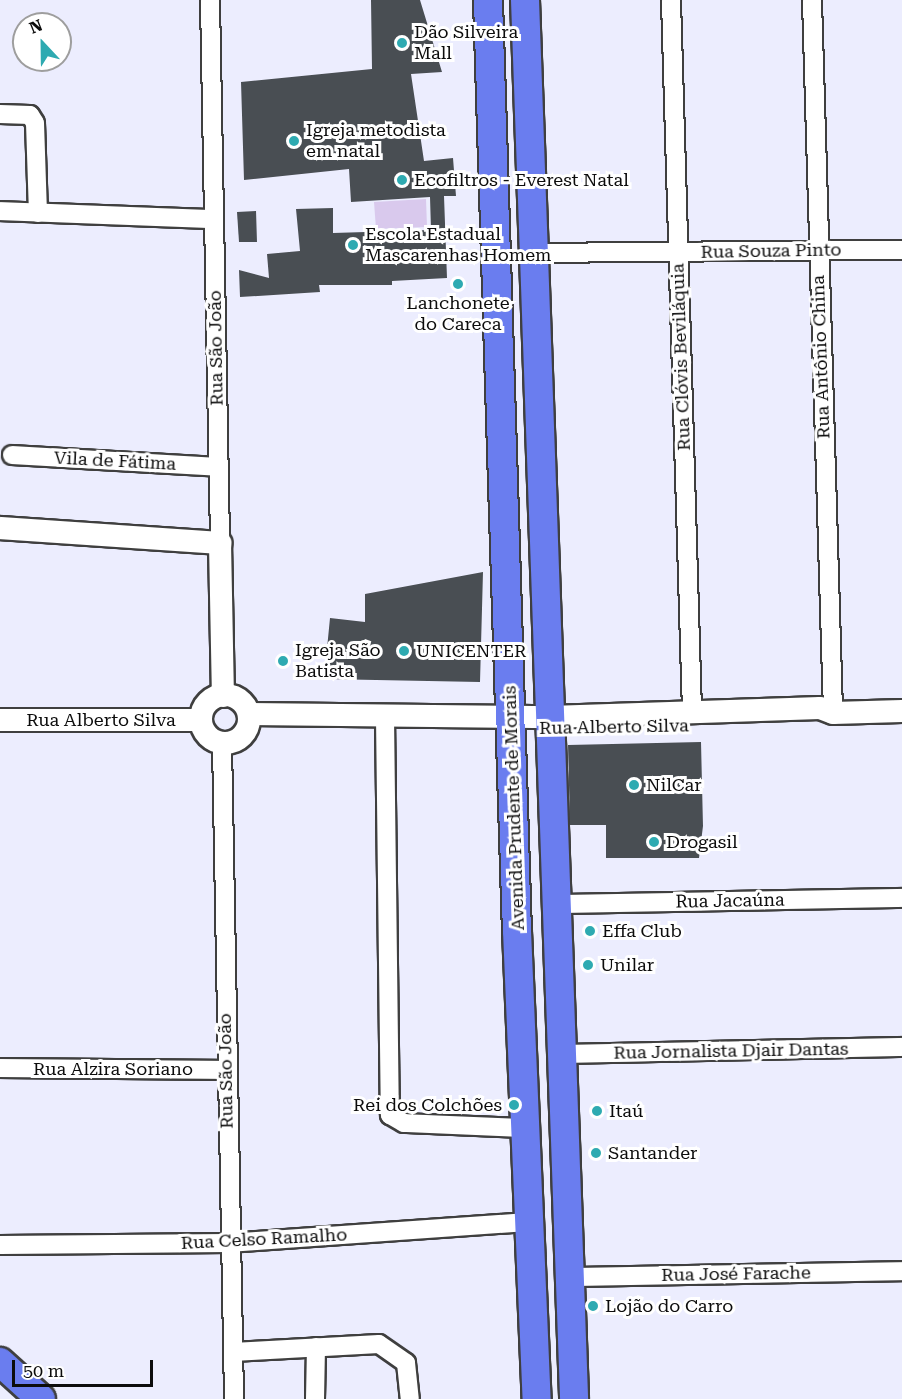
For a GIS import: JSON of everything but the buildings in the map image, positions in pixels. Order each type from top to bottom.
[{"type":"main road","name":"Avenida Prudente de Morais","points":[[488,0],[527,1222],[537,1399]]},
{"type":"main road","points":[[525,0],[531,253],[574,1399]]},
{"type":"main road","points":[[0,1362],[41,1399]]},
{"type":"street","name":"Rua São João","points":[[210,0],[223,696]]},
{"type":"street","name":"Rua Clóvis Beviláquia","points":[[671,0],[692,713]]},
{"type":"street","name":"Rua Antônio China","points":[[812,0],[817,250],[833,713]]},
{"type":"street","points":[[0,114],[30,115],[35,123],[38,213]]},
{"type":"street","points":[[0,211],[213,219]]},
{"type":"street","name":"Rua Souza Pinto","points":[[531,253],[902,250]]},
{"type":"street","name":"Vila de Fátima","points":[[12,455],[218,467]]},
{"type":"street","points":[[0,528],[220,543]]},
{"type":"street","points":[[223,696],[241,701],[248,722],[236,740],[222,743],[207,734],[201,720],[207,704],[223,696]]},
{"type":"street","name":"Rua Alberto Silva","points":[[550,723],[692,713],[820,708],[833,713],[902,711]]},
{"type":"street","name":"Rua Alberto Silva","points":[[248,722],[820,722],[833,713]]},
{"type":"street","name":"Rua Alberto Silva","points":[[0,720],[201,720]]},
{"type":"street","points":[[385,723],[390,1114],[404,1123],[525,1128]]},
{"type":"street","name":"Rua São João","points":[[222,743],[228,1243],[234,1399]]},
{"type":"street","name":"Rua Jacaúna","points":[[557,904],[902,898]]},
{"type":"street","name":"Rua Jornalista Djair Dantas","points":[[560,1054],[902,1047]]},
{"type":"street","name":"Rua Alzira Soriano","points":[[0,1068],[225,1070]]},
{"type":"street","name":"Rua Celso Ramalho","points":[[0,1245],[228,1243],[527,1222]]},
{"type":"street","name":"Rua José Farache","points":[[570,1277],[902,1271]]},
{"type":"street","points":[[233,1352],[365,1343],[388,1348],[406,1363],[410,1399]]},
{"type":"street","points":[[315,1399],[316,1347]]},
{"type":"shaded area","points":[[426,199],[427,227],[376,229],[374,202]]},
{"type":"place","name":"Dão Silveira Mall","points":[[402,43]]},
{"type":"place","name":"Igreja metodista em natal","points":[[294,141]]},
{"type":"place","name":"Ecofiltros - Everest Natal","points":[[402,180]]},
{"type":"place","name":"Escola Estadual Mascarenhas Homem","points":[[353,245]]},
{"type":"place","name":"Lanchonete do Careca","points":[[458,284]]},
{"type":"place","name":"UNICENTER","points":[[404,651]]},
{"type":"place","name":"Igreja São Batista","points":[[283,661]]},
{"type":"place","name":"NilCar","points":[[634,785]]},
{"type":"place","name":"Drogasil","points":[[654,842]]},
{"type":"place","name":"Effa Club","points":[[590,931]]},
{"type":"place","name":"Unilar","points":[[588,965]]},
{"type":"place","name":"Rei dos Colchões","points":[[514,1105]]},
{"type":"place","name":"Itaú","points":[[597,1111]]},
{"type":"place","name":"Santander","points":[[596,1153]]},
{"type":"place","name":"Lojão do Carro","points":[[593,1306]]}]
